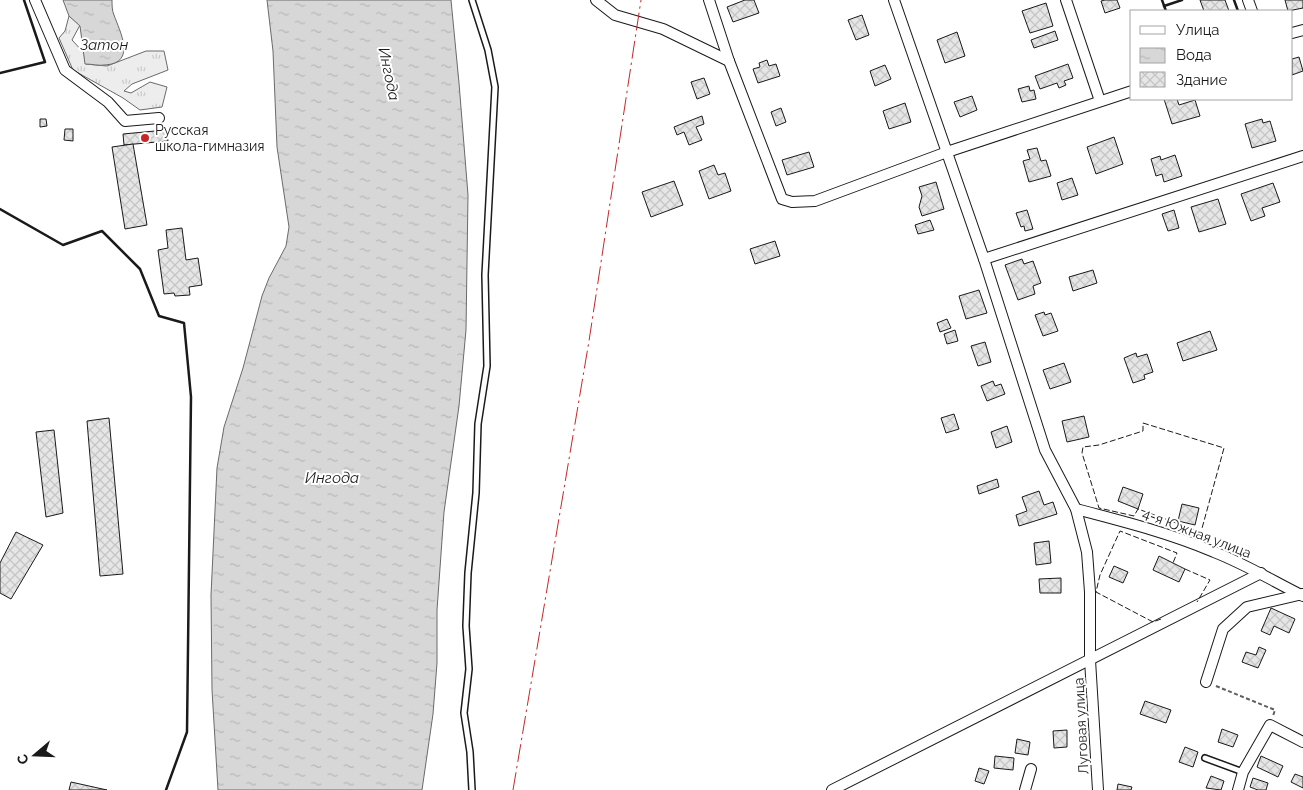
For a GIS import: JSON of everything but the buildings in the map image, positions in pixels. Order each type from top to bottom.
[{"type":"street","points":[[35,0],[64,70],[108,102],[124,121],[160,118]]},
{"type":"street","points":[[596,0],[615,15],[663,29],[729,62]]},
{"type":"street","points":[[709,0],[729,62],[782,199],[792,202],[816,201],[947,152],[1130,92]]},
{"type":"street","name":"Луговая улица","points":[[894,0],[984,259],[1044,450],[1076,508],[1087,552],[1090,592],[1090,660],[1098,790]]},
{"type":"street","points":[[1066,0],[1100,101]]},
{"type":"street","points":[[984,259],[1303,156]]},
{"type":"street","name":"4-я Южная улица","points":[[1076,508],[1140,525],[1213,551],[1261,573],[1302,595]]},
{"type":"street","points":[[832,790],[1261,573]]},
{"type":"street","points":[[1206,682],[1223,629],[1247,607],[1302,595]]},
{"type":"street","points":[[1238,790],[1242,772],[1270,725],[1303,742]]},
{"type":"street","points":[[1025,790],[1031,770]]},
{"type":"lane","points":[[472,0],[488,50],[495,87],[486,275],[487,366],[478,424],[476,493],[468,573],[466,626],[470,669],[464,713],[470,752],[472,790]]},
{"type":"lane","points":[[1205,758],[1242,772]]},
{"type":"path","points":[[1206,682],[1275,710],[1270,725]]},
{"type":"green space","points":[[69,16],[80,25],[72,40],[84,53],[86,64],[107,66],[146,51],[164,51],[168,70],[132,84],[124,91],[131,93],[150,82],[167,87],[162,107],[140,110],[123,98],[73,70],[59,38],[65,31]]},
{"type":"water","name":"Затон","points":[[63,0],[112,0],[113,12],[124,46],[121,59],[115,63],[105,65],[85,64],[80,26],[69,16]]},
{"type":"water","name":"Ингода","points":[[267,0],[451,0],[468,195],[466,330],[459,406],[444,512],[437,610],[437,663],[433,714],[422,790],[218,790],[212,690],[211,595],[217,468],[224,427],[243,368],[262,296],[286,246],[289,227],[277,147],[273,51]]},
{"type":"fence","points":[[1143,423],[1224,448],[1201,532],[1138,509],[1134,516],[1099,508],[1082,453],[1083,447],[1099,445],[1143,431],[1143,423]]},
{"type":"fence","points":[[1161,619],[1153,622],[1096,592],[1100,575],[1120,531],[1177,553],[1173,563]]},
{"type":"fence","points":[[1185,569],[1210,580],[1197,602]]},
{"type":"wall","points":[[0,73],[45,62],[24,0]]},
{"type":"wall","points":[[1162,0],[1166,10]]},
{"type":"wall","points":[[1164,6],[1182,0]]},
{"type":"wall","points":[[1234,0],[1238,10]]},
{"type":"wall","points":[[0,209],[63,245],[102,231],[140,269],[159,316],[184,323],[191,397],[187,732],[166,790]]},
{"type":"power","points":[[513,790],[589,341],[641,0]]},
{"type":"place","name":"Русская школа-гимназия","points":[[145,138]]}]
